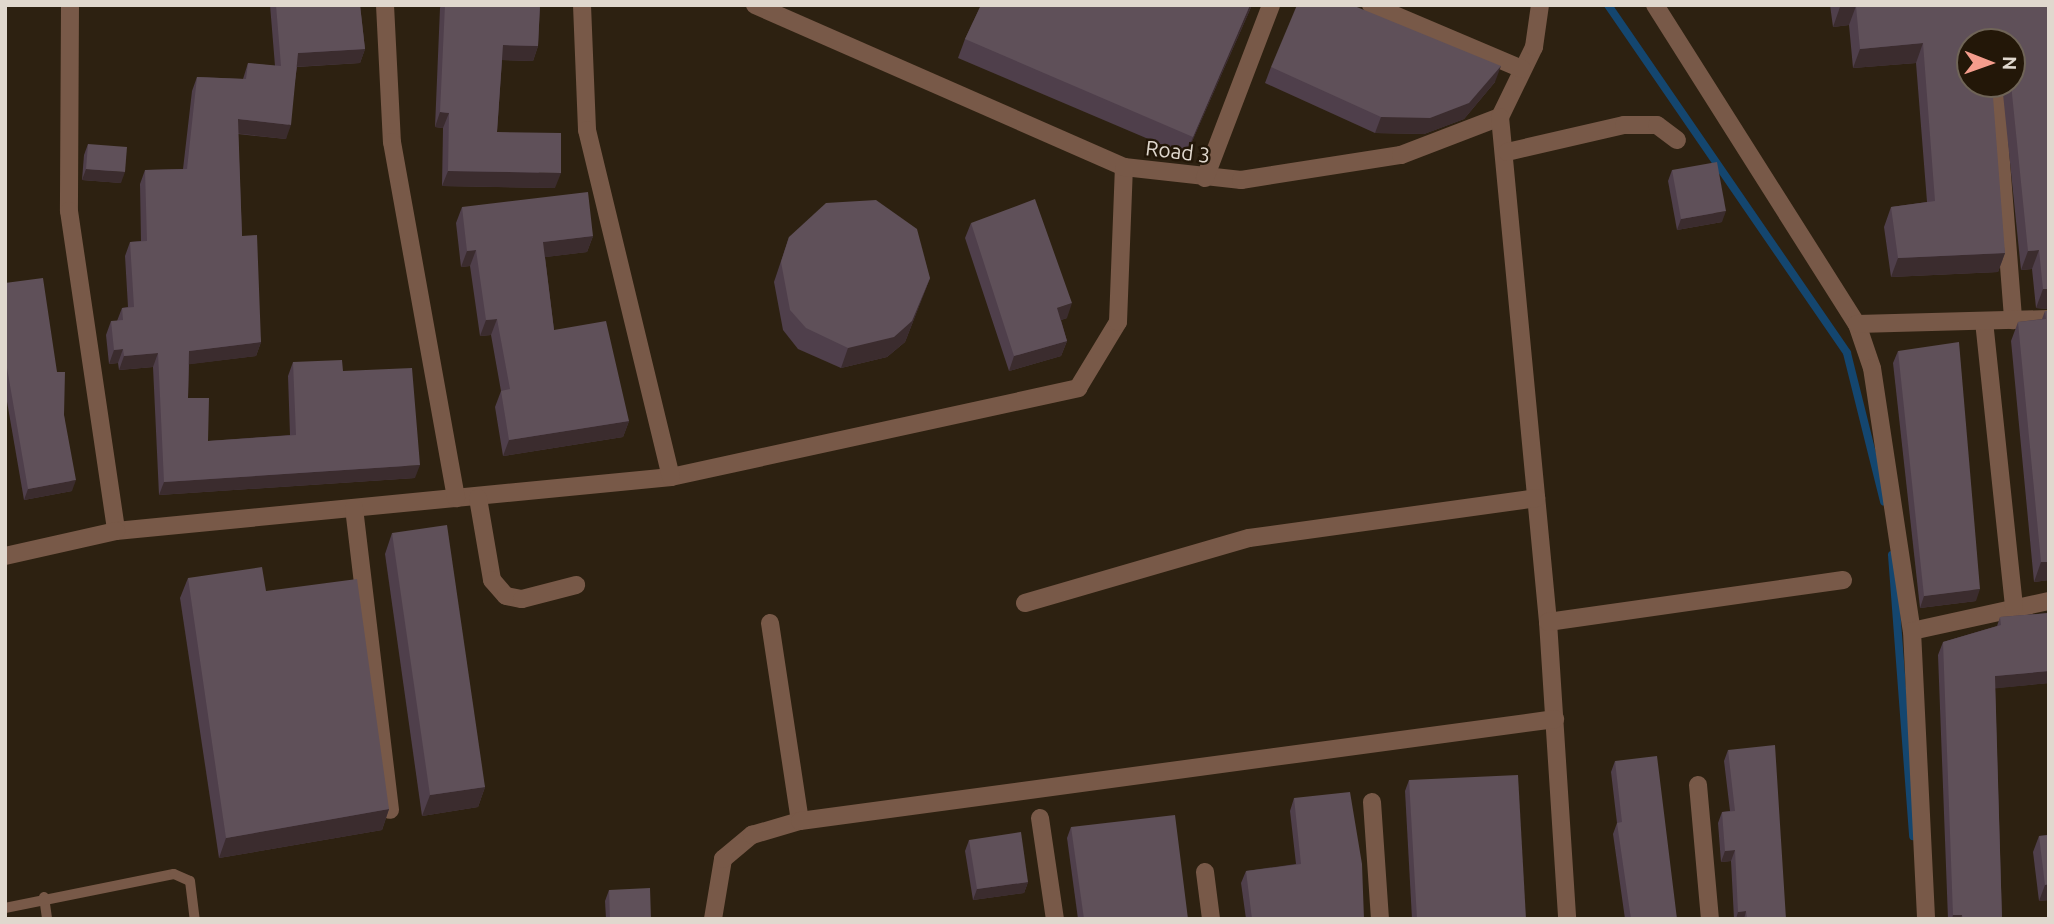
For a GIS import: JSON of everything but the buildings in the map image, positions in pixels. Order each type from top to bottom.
[{"type":"street","points":[[70,5],[69,211],[116,531]]},
{"type":"street","points":[[385,5],[392,142],[456,498]]},
{"type":"street","points":[[582,5],[587,130],[671,477]]},
{"type":"street","name":"Road 3","points":[[755,5],[1124,167],[1205,178],[1281,175],[1401,155],[1500,117]]},
{"type":"street","points":[[1205,178],[1271,5]]},
{"type":"street","points":[[1371,5],[1522,69]]},
{"type":"street","points":[[1541,5],[1534,47],[1500,117],[1507,152],[1548,622],[1567,919]]},
{"type":"street","points":[[1655,5],[1857,324],[1872,368],[1912,631],[1926,919]]},
{"type":"street","points":[[1996,98],[2013,320]]},
{"type":"street","points":[[1507,152],[1625,125],[1657,125],[1677,141]]},
{"type":"street","points":[[5,556],[116,531],[478,498],[671,477],[1078,388],[1118,322],[1124,167]]},
{"type":"street","points":[[1857,324],[2049,319]]},
{"type":"street","points":[[1984,321],[2014,606]]},
{"type":"street","points":[[478,498],[492,580],[506,596],[522,599],[576,585]]},
{"type":"street","points":[[1025,603],[1249,538],[1536,498]]},
{"type":"street","points":[[354,508],[390,810]]},
{"type":"street","points":[[1548,622],[1843,580]]},
{"type":"street","points":[[1912,631],[1962,624],[2014,606],[2049,601]]},
{"type":"street","points":[[769,623],[800,821]]},
{"type":"street","points":[[713,919],[723,859],[752,835],[800,821],[1555,719]]},
{"type":"street","points":[[1698,785],[1710,919]]},
{"type":"street","points":[[1372,802],[1380,919]]},
{"type":"street","points":[[1040,818],[1055,919]]},
{"type":"street","points":[[1205,872],[1211,919]]},
{"type":"lane","points":[[5,908],[44,897],[174,874],[190,881],[195,919]]},
{"type":"lane","points":[[44,897],[47,919]]},
{"type":"waterway","points":[[1608,5],[1847,353],[1884,501]]},
{"type":"waterway","points":[[1892,555],[1913,836]]}]
